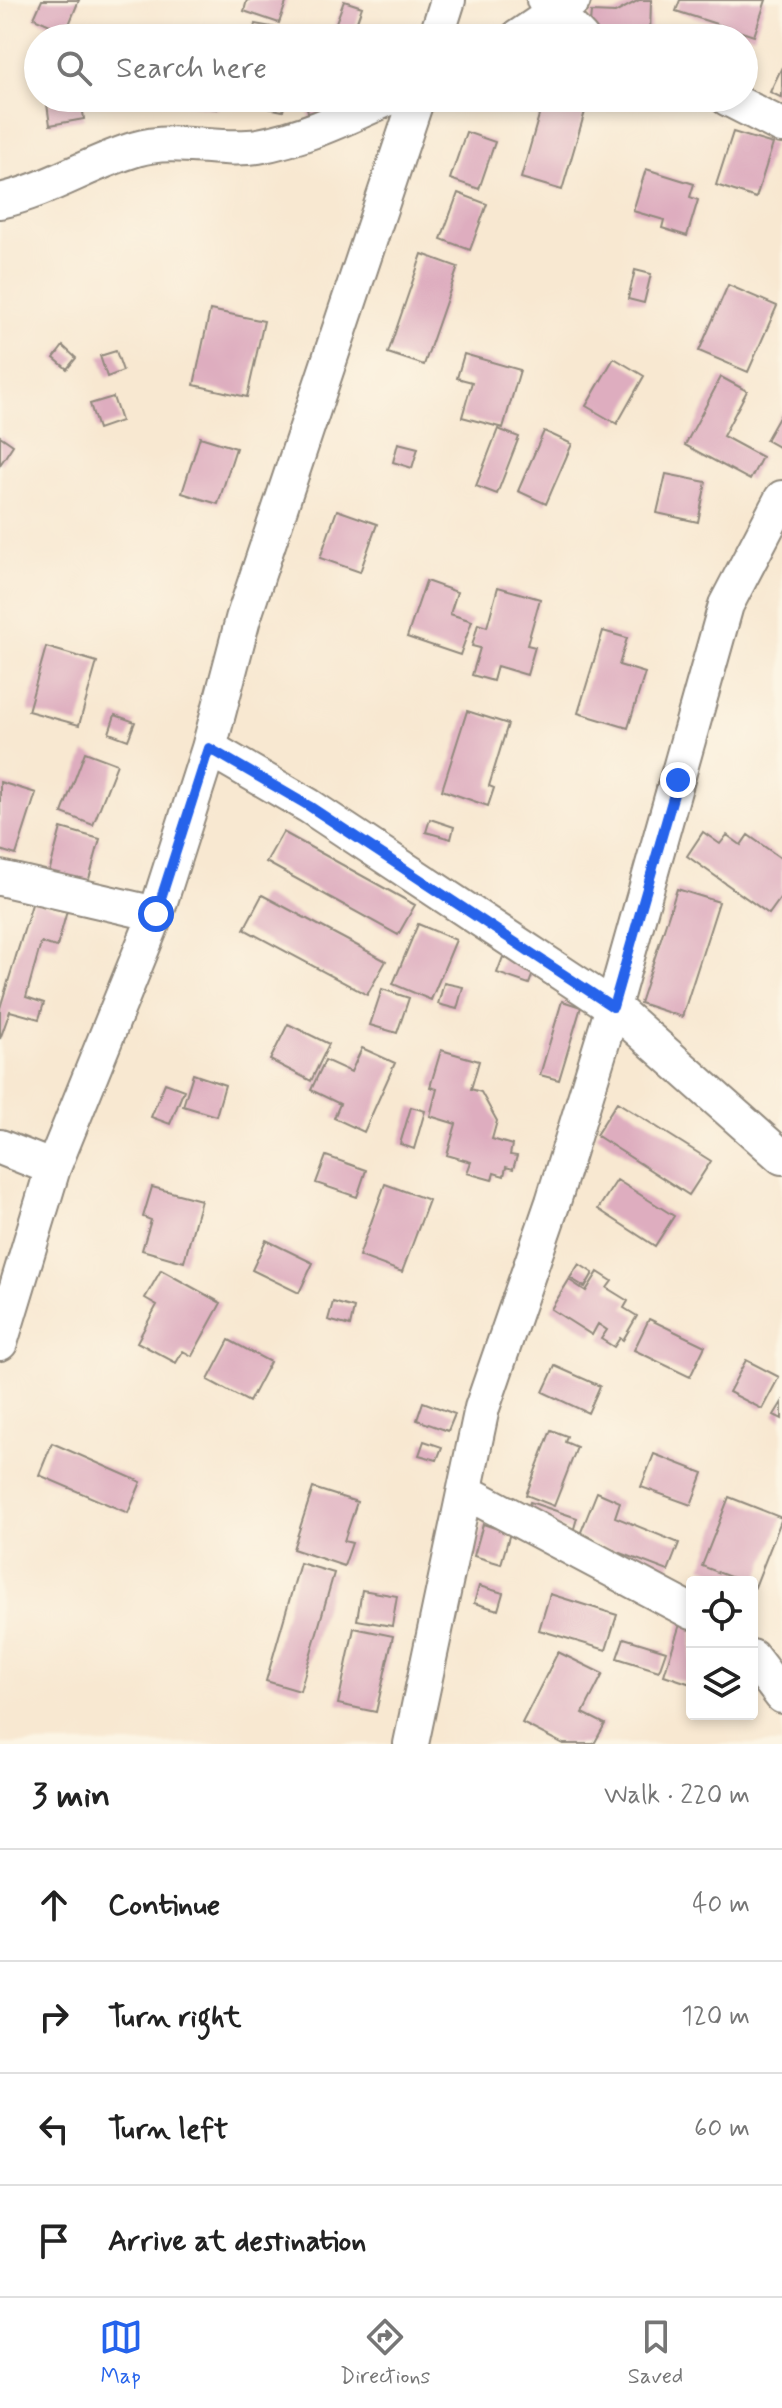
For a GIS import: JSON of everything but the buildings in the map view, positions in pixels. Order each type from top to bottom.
[{"type":"street","points":[[440,24],[448,0]]},
{"type":"street","points":[[533,24],[557,4],[571,24]]},
{"type":"street","points":[[0,201],[30,194],[138,148],[256,146],[312,132],[357,112]]},
{"type":"street","points":[[0,1343],[53,1168],[156,914],[209,748],[243,619],[412,112]]},
{"type":"street","points":[[754,112],[782,126]]},
{"type":"street","points":[[411,1744],[482,1408],[553,1202],[613,1007],[726,605],[782,498]]},
{"type":"street","points":[[209,748],[309,806],[613,1007],[782,1157]]},
{"type":"street","points":[[0,878],[156,914]]},
{"type":"street","points":[[0,1147],[53,1168]]},
{"type":"street","points":[[466,1492],[686,1609]]},
{"type":"street","points":[[758,1665],[782,1696]]},
{"type":"route","points":[[156,914],[209,748],[309,806],[613,1007],[678,780]]}]
